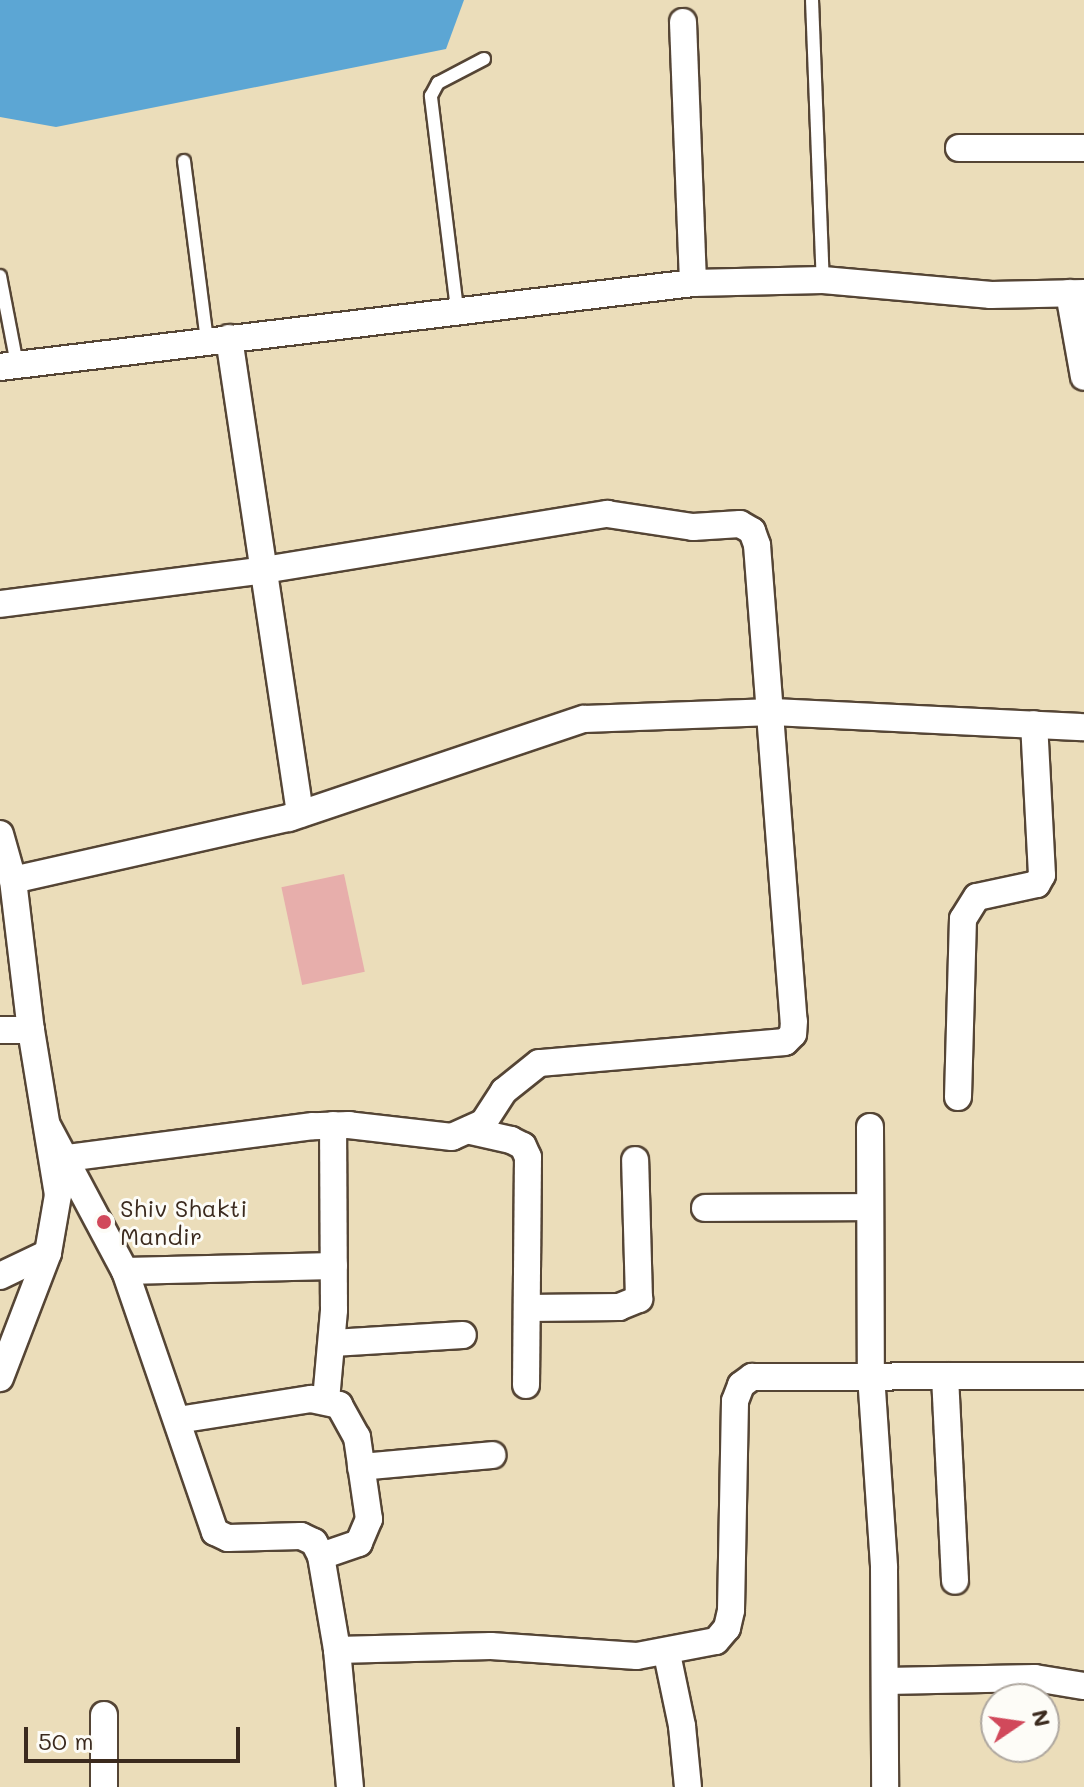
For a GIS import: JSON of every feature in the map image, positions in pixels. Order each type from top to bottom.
[{"type":"street","points":[[683,22],[693,283]]},
{"type":"street","points":[[959,148],[1084,148]]},
{"type":"street","points":[[8,366],[457,309],[693,283],[823,280],[991,295],[1076,293],[1084,377]]},
{"type":"street","points":[[218,340],[264,570],[300,814]]},
{"type":"street","points":[[0,604],[264,570],[607,514],[693,527],[740,524],[752,531],[757,545],[773,712],[793,1034],[769,1046],[539,1063],[524,1071],[471,1131]]},
{"type":"street","points":[[13,880],[300,814],[584,719],[773,712],[1084,727]]},
{"type":"street","points":[[958,1097],[963,919],[977,897],[1037,884],[1042,875],[1034,724]]},
{"type":"street","points":[[0,834],[13,880],[31,1030],[58,1195],[48,1253],[0,1378]]},
{"type":"street","points":[[0,1030],[31,1030]]},
{"type":"street","points":[[326,1400],[333,1343],[333,1125]]},
{"type":"street","points":[[66,1158],[333,1125],[436,1138],[471,1131],[511,1140],[523,1146],[528,1157],[526,1385]]},
{"type":"street","points":[[48,1127],[125,1271],[215,1532],[228,1538],[301,1536],[314,1542],[321,1556],[337,1650],[350,1787]]},
{"type":"street","points":[[870,1127],[871,1375],[883,1539],[885,1787]]},
{"type":"street","points":[[527,1308],[619,1307],[639,1299],[635,1160]]},
{"type":"street","points":[[705,1208],[870,1207]]},
{"type":"street","points":[[0,1276],[48,1253]]},
{"type":"street","points":[[125,1271],[334,1266]]},
{"type":"street","points":[[333,1343],[463,1335]]},
{"type":"street","points":[[945,1376],[955,1581]]},
{"type":"street","points":[[337,1650],[417,1645],[667,1654],[716,1641],[727,1628],[735,1401],[741,1385],[752,1377],[1084,1376]]},
{"type":"street","points":[[178,1420],[326,1400],[339,1405],[350,1421],[361,1467],[367,1534],[347,1550],[321,1556]]},
{"type":"street","points":[[361,1467],[492,1455]]},
{"type":"street","points":[[667,1654],[682,1726],[688,1787]]},
{"type":"street","points":[[886,1681],[1035,1678],[1084,1686]]},
{"type":"street","points":[[104,1715],[104,1787]]},
{"type":"lane","points":[[812,0],[823,280]]},
{"type":"lane","points":[[457,309],[431,96],[438,83],[484,59]]},
{"type":"lane","points":[[184,161],[218,340]]},
{"type":"lane","points":[[0,276],[8,366]]},
{"type":"water","points":[[0,0],[464,0],[446,49],[56,127],[0,117]]},
{"type":"building","points":[[344,874],[365,972],[302,985],[281,887]]},
{"type":"place","name":"Shiv Shakti Mandir","points":[[104,1222]]}]
